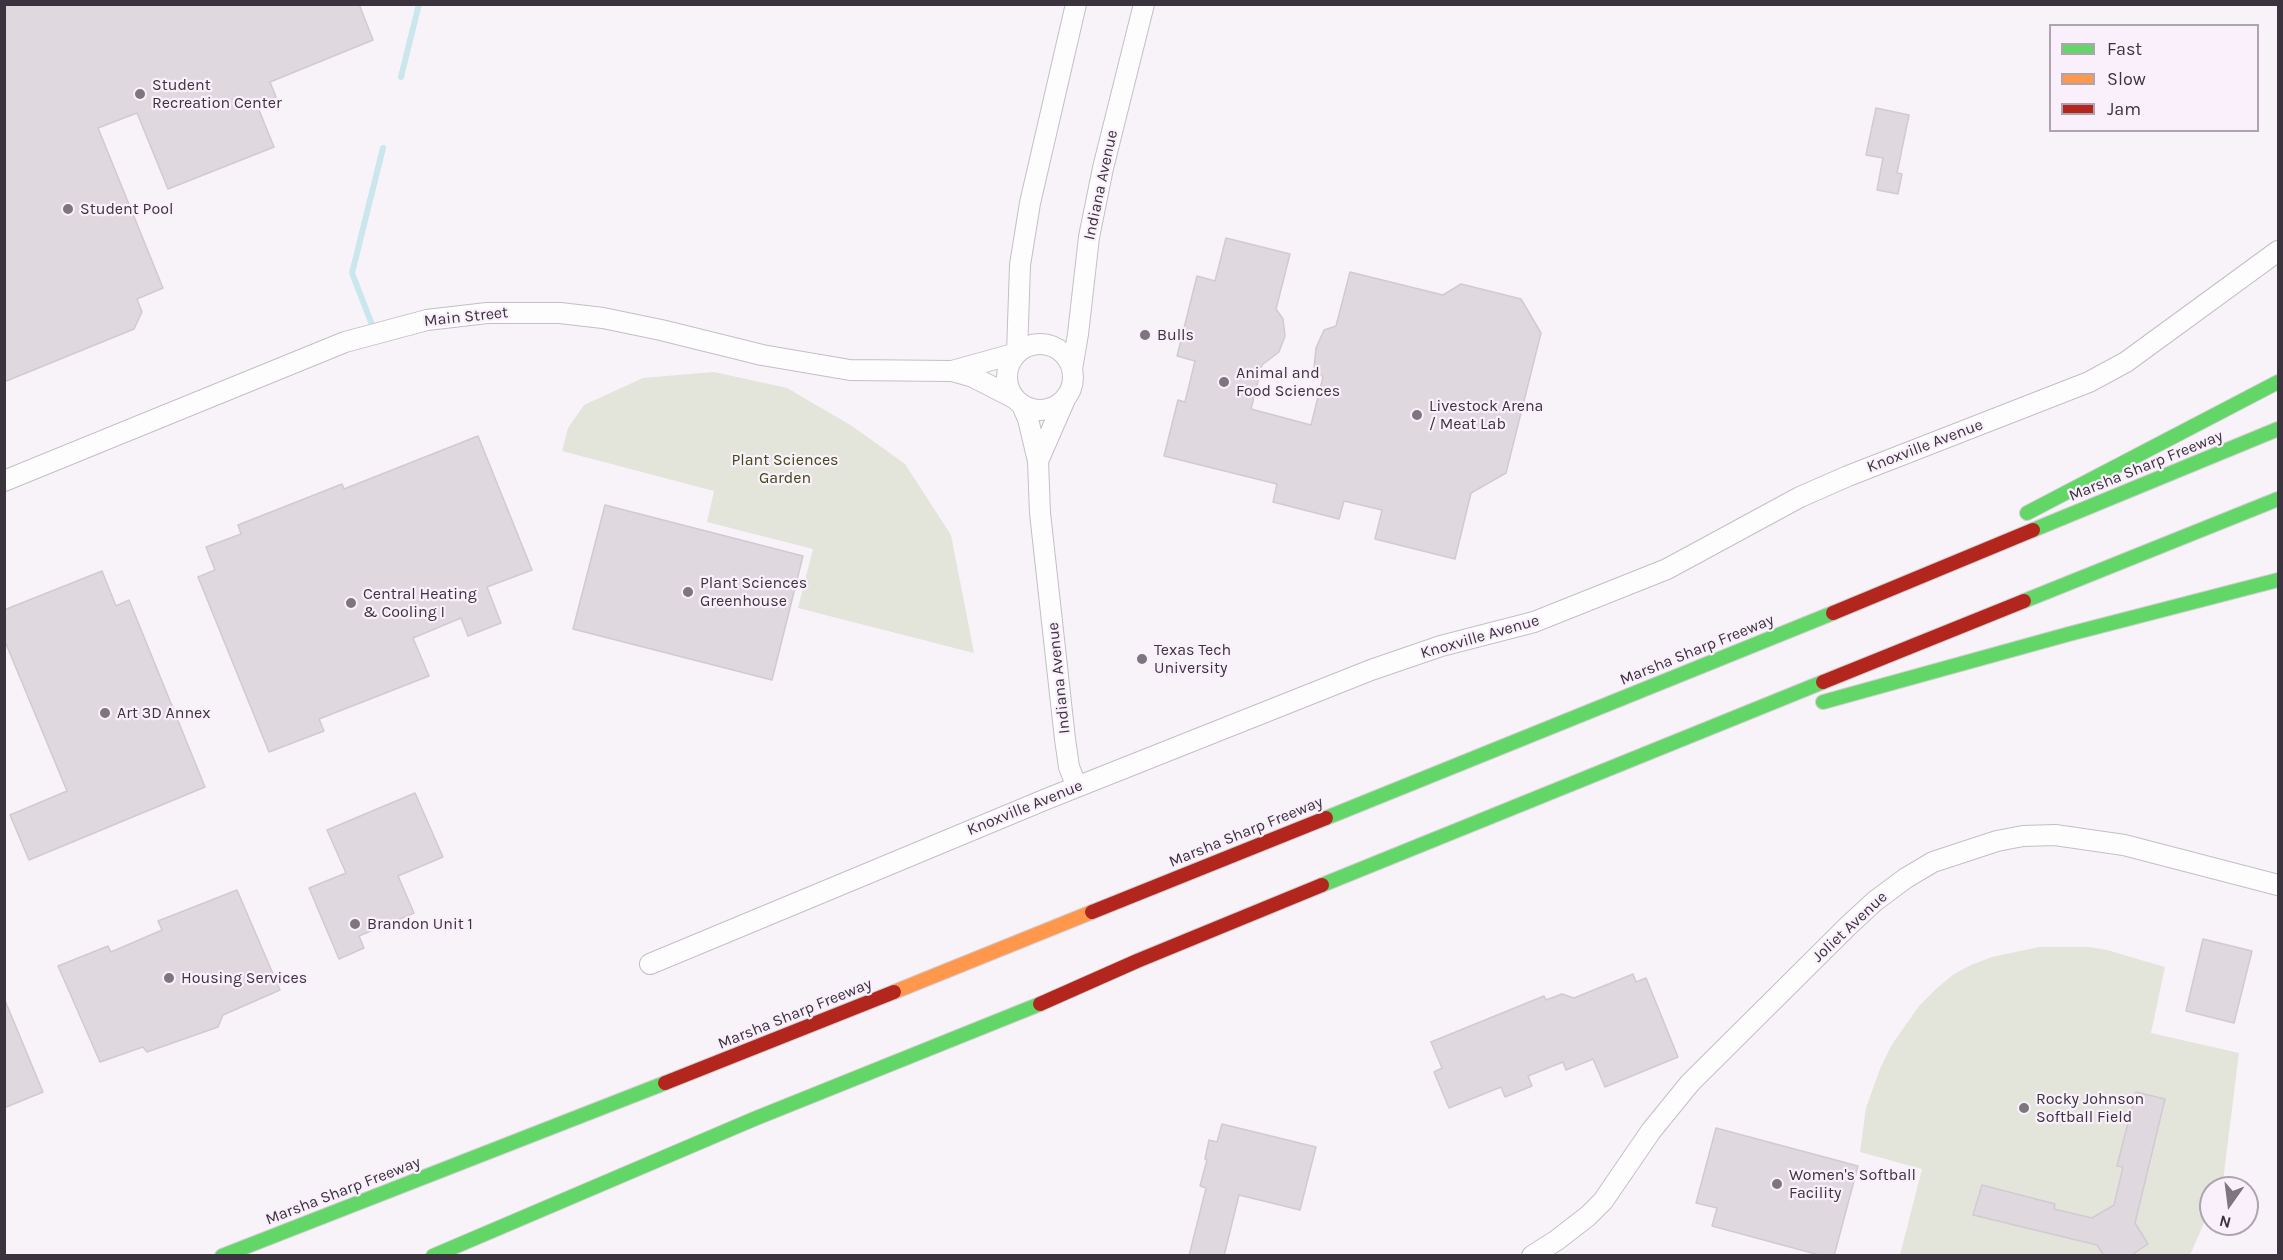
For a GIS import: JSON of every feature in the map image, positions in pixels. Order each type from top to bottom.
[{"type":"highway","points":[[2018,517],[2278,382]]},
{"type":"highway","name":"Marsha Sharp Freeway","points":[[222,1256],[761,1045],[1831,614],[2278,429]]},
{"type":"highway","points":[[433,1256],[754,1119],[1049,1000],[1137,960],[2278,500]]},
{"type":"highway","points":[[1831,614],[1977,539]]},
{"type":"highway","points":[[1813,704],[2278,580]]},
{"type":"highway","points":[[1668,744],[1790,711]]},
{"type":"street","points":[[1017,353],[1020,265],[1030,203],[1076,4]]},
{"type":"street","name":"Indiana Avenue","points":[[1072,369],[1089,237],[1144,4]]},
{"type":"street","name":"Knoxville Avenue","points":[[650,964],[1077,787],[1371,670],[1441,646],[1534,622],[1666,569],[1800,497],[2089,382],[2126,362],[2278,251]]},
{"type":"street","name":"Main Street","points":[[4,481],[345,342],[427,320],[464,316],[524,312],[560,313],[651,328],[807,364],[850,370],[952,371],[973,377],[1018,401]]},
{"type":"street","points":[[1030,345],[1051,345],[1068,359],[1072,369],[1073,380],[1066,397],[1059,404],[1041,410],[1031,409],[1018,401],[1008,388],[1006,378],[1008,367],[1017,353],[1030,345]]},
{"type":"street","name":"Main Street","points":[[952,371],[1017,353]]},
{"type":"street","name":"Indiana Avenue","points":[[1038,461],[1066,397]]},
{"type":"street","name":"Indiana Avenue","points":[[1018,401],[1028,420],[1038,461],[1040,513],[1069,767],[1077,787]]},
{"type":"street","name":"Joliet Avenue","points":[[1532,1256],[1588,1216],[1603,1201],[1654,1127],[1690,1083],[1848,926],[1875,901],[1933,862],[1997,841],[2023,836],[2055,835],[2124,845],[2278,885]]},
{"type":"green space","name":"Plant Sciences Garden","points":[[714,372],[787,388],[852,426],[905,464],[951,535],[974,653],[798,608],[813,549],[707,522],[714,491],[562,451],[568,428],[584,405],[643,378]]},
{"type":"green space","points":[[2039,947],[2089,947],[2165,967],[2151,1033],[2239,1053],[2224,1176],[2199,1176],[2199,1234],[2190,1255],[1900,1255],[1922,1169],[1860,1152],[1866,1108],[1891,1046],[1919,1006],[1954,974],[1992,957]]},
{"type":"building","points":[[4,4],[359,4],[373,40],[270,82],[276,97],[257,105],[274,147],[168,189],[137,113],[98,128],[163,288],[137,299],[142,312],[134,329],[4,382]]},
{"type":"building","points":[[1876,108],[1909,115],[1897,173],[1902,174],[1898,194],[1877,190],[1883,158],[1866,155]]},
{"type":"building","points":[[1226,238],[1290,254],[1276,309],[1283,319],[1285,336],[1279,352],[1262,365],[1251,409],[1311,425],[1323,377],[1314,368],[1316,348],[1324,330],[1336,326],[1350,272],[1443,295],[1461,284],[1521,299],[1541,333],[1506,473],[1471,493],[1455,559],[1375,539],[1382,510],[1344,501],[1339,519],[1273,502],[1277,484],[1164,456],[1178,400],[1185,402],[1195,361],[1177,356],[1197,276],[1215,281]]},
{"type":"building","name":"Central Heating & Cooling I","points":[[478,436],[532,570],[487,587],[501,623],[468,636],[461,618],[413,638],[429,676],[319,719],[324,731],[269,752],[198,577],[215,570],[206,547],[241,534],[238,525],[342,484],[344,489]]},
{"type":"building","name":"Plant Sciences Greenhouse","points":[[605,505],[803,556],[772,680],[573,629]]},
{"type":"building","name":"Art 3D Annex","points":[[102,571],[116,606],[129,600],[205,787],[29,860],[10,815],[67,791],[4,639],[4,610]]},
{"type":"building","points":[[415,793],[443,857],[398,876],[414,913],[359,936],[364,948],[339,959],[309,888],[346,873],[327,830]]},
{"type":"building","name":"Housing Services","points":[[237,890],[280,990],[223,1015],[218,1027],[147,1052],[143,1047],[100,1062],[58,966],[108,946],[111,952],[162,930],[158,921]]},
{"type":"building","points":[[2203,939],[2252,951],[2234,1023],[2186,1011]]},
{"type":"building","points":[[1633,974],[1636,982],[1646,978],[1678,1057],[1605,1087],[1593,1059],[1566,1070],[1563,1062],[1528,1076],[1532,1086],[1505,1097],[1501,1087],[1449,1108],[1434,1072],[1442,1068],[1431,1042],[1544,996],[1546,1000],[1562,994],[1574,998]]},
{"type":"building","points":[[4,998],[43,1092],[4,1108]]},
{"type":"building","points":[[2136,1092],[2165,1099],[2135,1223],[2148,1244],[2130,1256],[2104,1256],[2097,1245],[1973,1215],[1982,1185],[2055,1204],[2054,1209],[2092,1218],[2114,1205],[2123,1167],[2117,1166]]},
{"type":"building","points":[[1222,1124],[1316,1147],[1300,1210],[1239,1195],[1224,1256],[1189,1256],[1206,1188],[1200,1186],[1207,1160],[1205,1159],[1209,1140],[1217,1142]]},
{"type":"building","name":"Women's Softball Facility","points":[[1716,1128],[1858,1166],[1834,1256],[1823,1256],[1712,1226],[1717,1208],[1696,1203]]},
{"type":"waterway","points":[[401,77],[419,4]]},
{"type":"waterway","points":[[374,330],[352,273],[383,148]]},
{"type":"traffic: fast","points":[[2027,513],[2278,382]]},
{"type":"traffic: fast","points":[[2033,530],[2278,429]]},
{"type":"traffic: fast","points":[[2024,601],[2278,499]]},
{"type":"traffic: fast","points":[[1823,702],[2069,634],[2278,580]]},
{"type":"traffic: fast","points":[[1326,818],[1833,613]]},
{"type":"traffic: fast","points":[[1322,885],[1823,682]]},
{"type":"traffic: fast","points":[[433,1256],[754,1119],[1040,1004]]},
{"type":"traffic: fast","points":[[222,1256],[665,1083]]},
{"type":"traffic: slow","points":[[894,992],[1092,912]]},
{"type":"traffic: jam","points":[[1833,613],[2033,530]]},
{"type":"traffic: jam","points":[[1823,682],[2024,601]]},
{"type":"traffic: jam","points":[[1092,912],[1326,818]]},
{"type":"traffic: jam","points":[[1040,1004],[1137,961],[1322,885]]},
{"type":"traffic: jam","points":[[665,1083],[894,992]]},
{"type":"place","name":"Student Recreation Center","points":[[140,94]]},
{"type":"place","name":"Student Pool","points":[[68,209]]},
{"type":"place","name":"Bulls","points":[[1145,335]]},
{"type":"place","name":"Animal and Food Sciences","points":[[1224,382]]},
{"type":"place","name":"Livestock Arena / Meat Lab","points":[[1417,415]]},
{"type":"place","name":"Plant Sciences Greenhouse","points":[[688,592]]},
{"type":"place","name":"Central Heating & Cooling I","points":[[351,603]]},
{"type":"place","name":"Texas Tech University","points":[[1142,659]]},
{"type":"place","name":"Art 3D Annex","points":[[105,713]]},
{"type":"place","name":"Brandon Unit 1","points":[[355,924]]},
{"type":"place","name":"Housing Services","points":[[169,978]]},
{"type":"place","name":"Rocky Johnson Softball Field","points":[[2024,1108]]},
{"type":"place","name":"Women's Softball Facility","points":[[1777,1184]]}]
